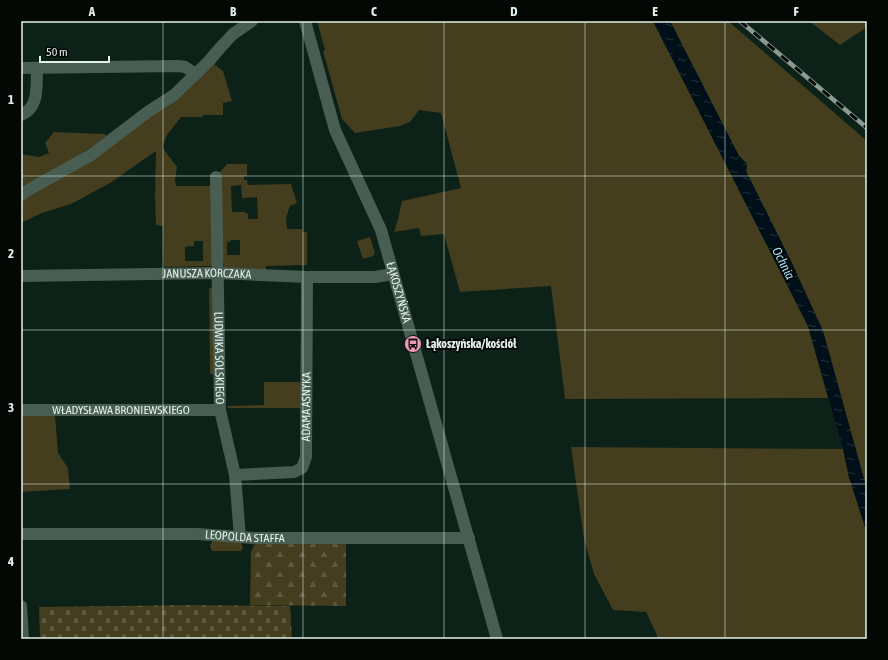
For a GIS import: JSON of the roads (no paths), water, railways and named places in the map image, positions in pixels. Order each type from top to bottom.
[{"type":"street","points":[[21,195],[91,155],[149,111],[174,95],[196,74],[233,34],[252,21]]},
{"type":"street","name":"ŁĄKOSZYŃSKA","points":[[305,21],[335,130],[380,230],[498,639]]},
{"type":"street","points":[[21,68],[178,66],[185,67],[196,74]]},
{"type":"street","points":[[21,115],[27,113],[32,108],[35,100],[37,68]]},
{"type":"street","name":"LUDWIKA SOLSKIEGO","points":[[216,177],[220,410],[235,475],[240,537]]},
{"type":"street","name":"JANUSZA KORCZAKA","points":[[21,276],[217,273],[307,277],[375,277],[393,274]]},
{"type":"street","name":"ADAMA ASNYKA","points":[[235,475],[294,472],[302,468],[306,456],[307,277]]},
{"type":"street","name":"WŁADYSŁAWA BRONIEWSKIEGO","points":[[21,410],[220,410]]},
{"type":"street","name":"LEOPOLDA STAFFA","points":[[21,534],[197,534],[254,538],[469,538]]},
{"type":"street","points":[[21,606],[23,639]]},
{"type":"water","name":"Ochnia","points":[[653,21],[670,21],[739,156],[747,164],[746,171],[792,263],[823,331],[867,490],[867,533],[849,477],[843,449],[808,326]]},
{"type":"railway","points":[[740,21],[867,128]]},
{"type":"place","name":"Łąkoszyńska/kościół","points":[[413,344]]}]
